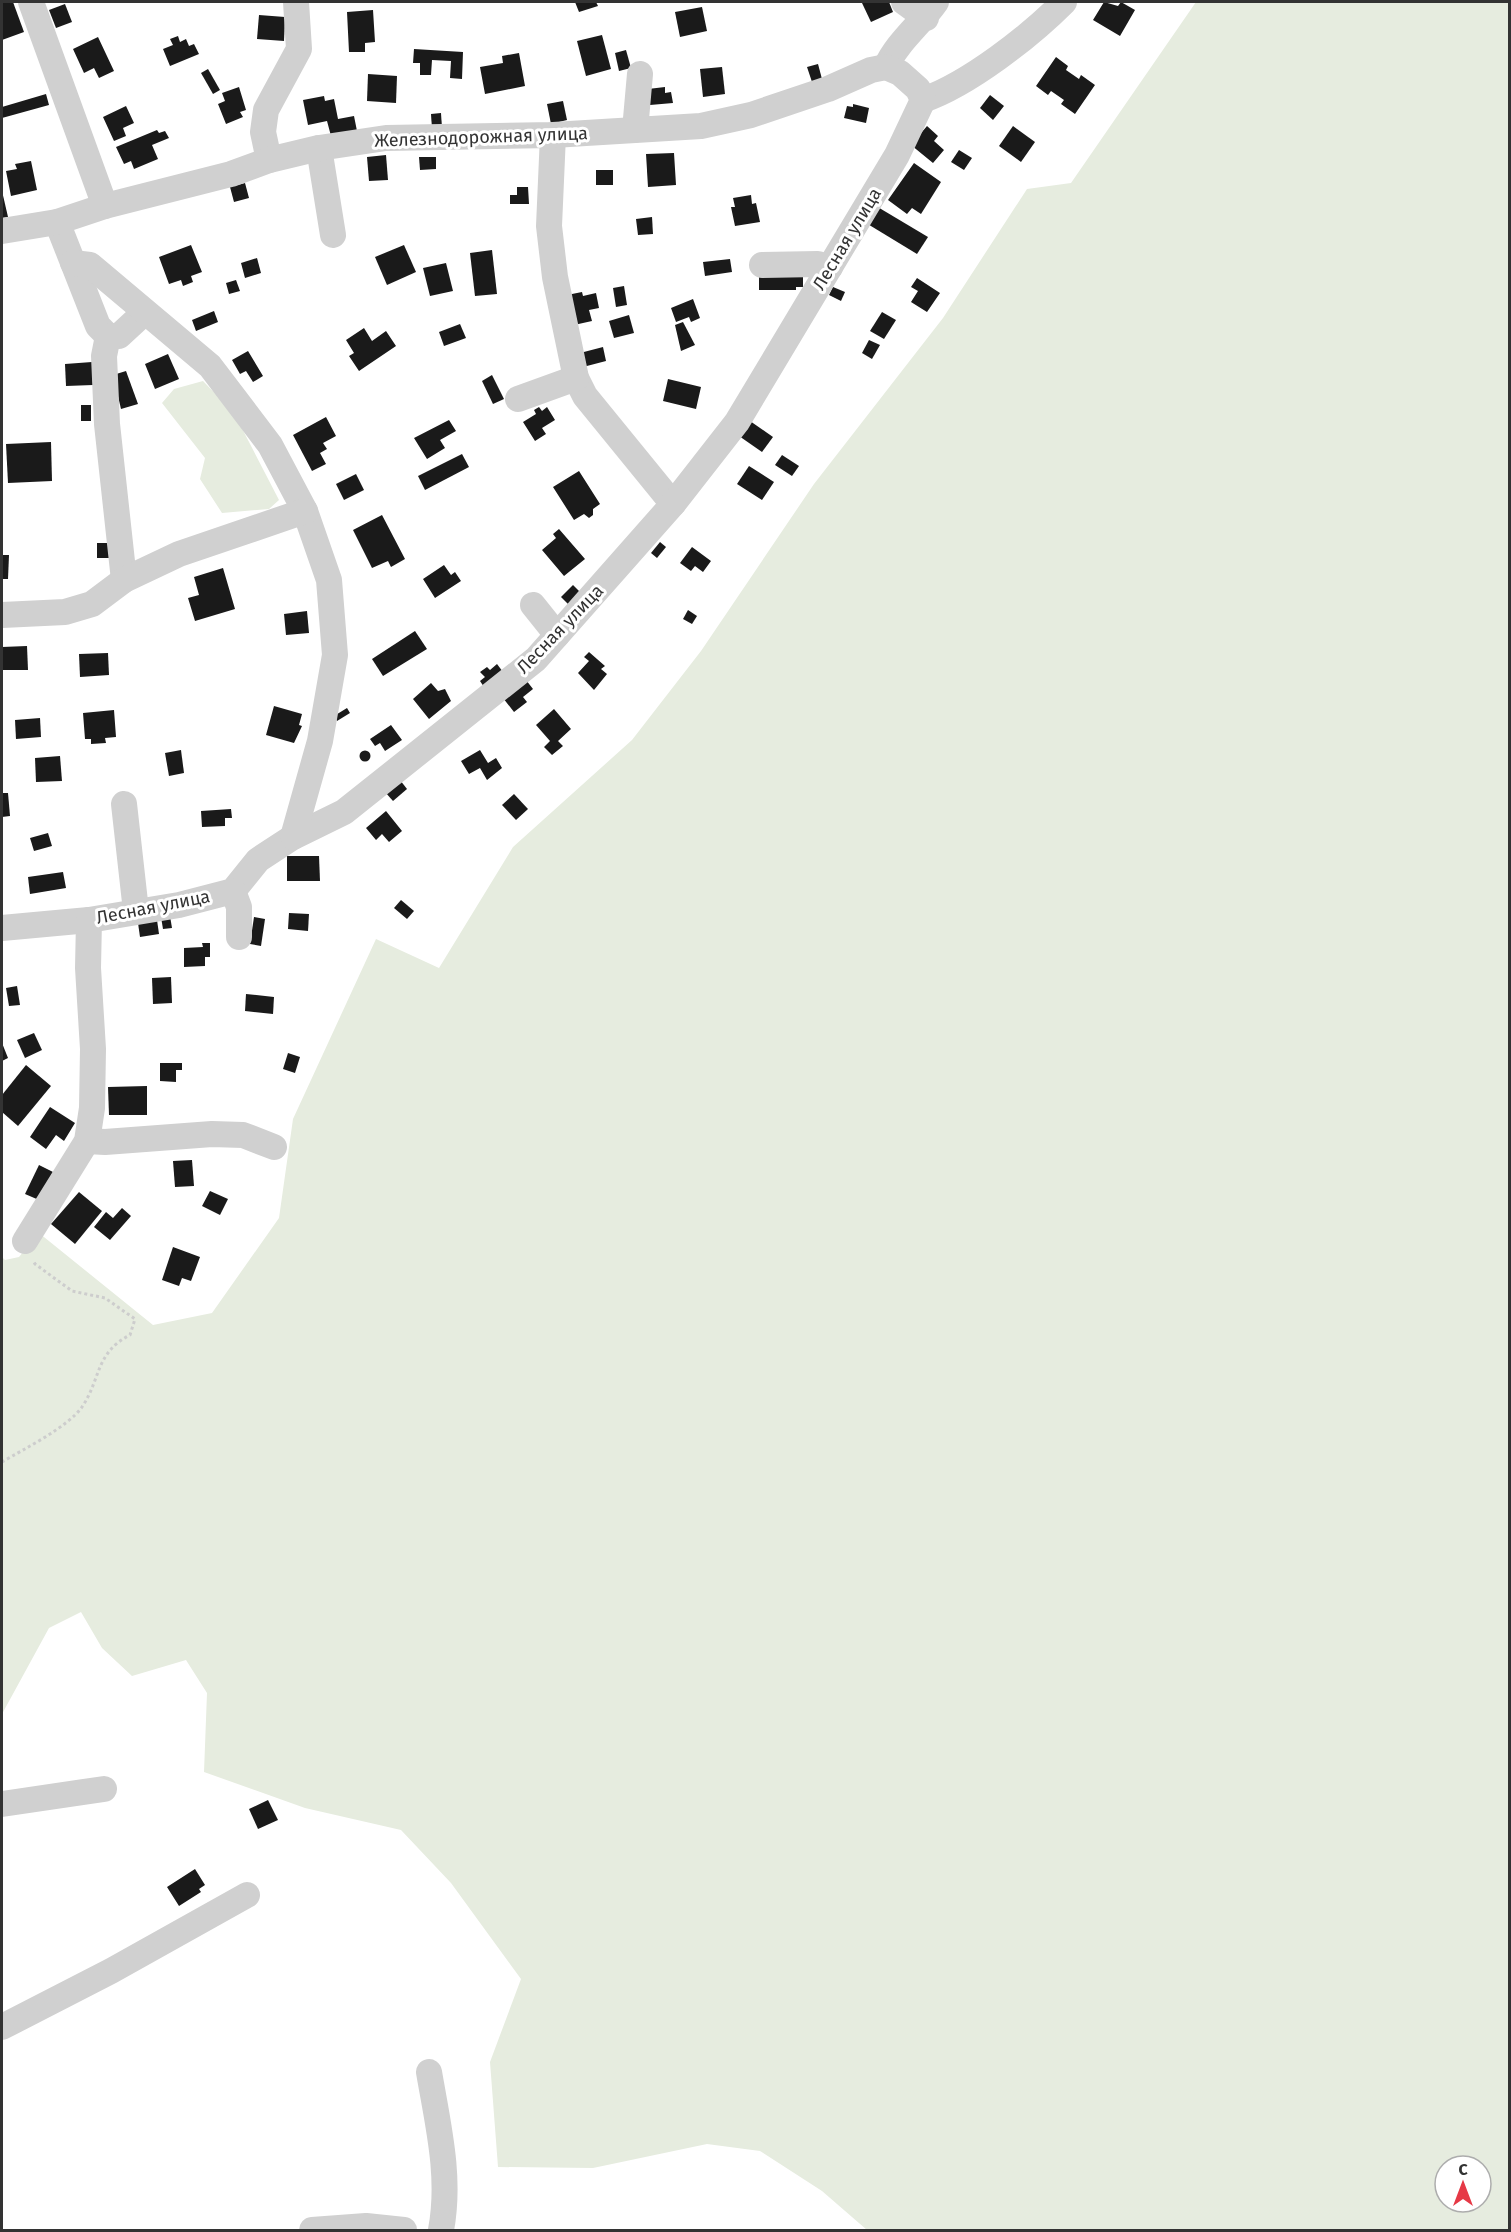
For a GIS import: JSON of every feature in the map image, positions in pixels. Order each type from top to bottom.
[{"type":"street","points":[[31,2],[105,206]]},
{"type":"street","points":[[269,160],[263,132],[266,110],[299,49],[296,2]]},
{"type":"street","points":[[904,2],[931,10],[891,55],[886,67],[900,73],[921,95],[942,94],[1047,19],[1064,2]]},
{"type":"street","name":"Железнодорожная улица","points":[[2,231],[57,222],[105,206],[231,174],[269,160],[319,148],[386,138],[553,135],[701,126],[752,115],[828,89],[871,70],[886,67]]},
{"type":"street","points":[[635,130],[640,74]]},
{"type":"street","name":"Лесная улица","points":[[2,928],[89,920],[179,905],[233,891],[258,860],[293,837],[344,812],[536,659],[674,504],[737,422],[897,155],[921,95]]},
{"type":"street","points":[[553,135],[549,226],[555,277],[576,378],[585,396],[674,504]]},
{"type":"street","points":[[319,148],[333,235]]},
{"type":"street","points":[[57,222],[98,326],[108,336],[119,336],[145,312]]},
{"type":"street","points":[[73,263],[90,265],[210,366],[270,445],[305,512],[329,580],[335,655],[320,741],[293,837]]},
{"type":"street","points":[[762,265],[818,264],[830,267]]},
{"type":"street","points":[[108,336],[104,356],[107,424],[124,579]]},
{"type":"street","points":[[518,399],[576,378]]},
{"type":"street","points":[[2,615],[65,612],[92,604],[124,579],[179,554],[305,512]]},
{"type":"street","points":[[533,605],[557,635]]},
{"type":"street","points":[[124,804],[136,911]]},
{"type":"street","points":[[233,891],[238,907],[239,937]]},
{"type":"street","points":[[25,1241],[87,1141],[92,1108],[93,1049],[88,968],[89,920]]},
{"type":"street","points":[[87,1141],[105,1142],[212,1134],[243,1135],[274,1147]]},
{"type":"street","points":[[2,1804],[104,1789]]},
{"type":"street","points":[[2,2027],[111,1971],[248,1895]]},
{"type":"street","points":[[429,2072],[444,2164],[444,2210],[441,2230]]},
{"type":"street","points":[[312,2230],[366,2226],[404,2230]]},
{"type":"path","points":[[2,1462],[48,1435],[81,1409],[103,1358],[119,1341],[130,1335],[135,1319],[105,1298],[72,1291],[35,1264],[25,1241]]},
{"type":"shaded area","points":[[1196,2],[1509,2],[1509,2230],[867,2230],[822,2191],[760,2151],[707,2144],[593,2168],[498,2167],[490,2062],[521,1979],[451,1883],[401,1830],[305,1808],[204,1772],[207,1693],[186,1660],[132,1676],[102,1648],[81,1612],[49,1628],[2,1714],[2,1257],[5,1260],[19,1257],[39,1233],[153,1325],[212,1313],[279,1218],[293,1119],[376,939],[439,968],[513,847],[632,740],[701,651],[814,484],[943,318],[1027,189],[1071,183]]},
{"type":"shaded area","points":[[203,381],[234,413],[279,500],[269,509],[222,513],[200,479],[205,458],[162,403],[174,389]]},
{"type":"building","points":[[13,2],[24,32],[2,40],[2,3]]},
{"type":"building","points":[[575,2],[596,2],[598,6],[579,12]]},
{"type":"building","points":[[889,2],[893,12],[871,22],[862,3]]},
{"type":"building","points":[[1104,2],[1118,6],[1121,2],[1135,10],[1120,36],[1093,20]]},
{"type":"building","points":[[65,4],[72,22],[56,28],[49,10]]},
{"type":"building","points":[[702,7],[707,31],[680,37],[675,12]]},
{"type":"building","points":[[373,10],[375,42],[365,43],[365,52],[349,52],[347,12]]},
{"type":"building","points":[[259,15],[285,17],[284,41],[257,39]]},
{"type":"building","points":[[602,35],[611,69],[586,76],[577,41]]},
{"type":"building","points":[[178,36],[180,42],[186,39],[189,46],[194,44],[199,54],[170,66],[163,49],[173,45],[170,39]]},
{"type":"building","points":[[98,37],[114,71],[99,78],[94,68],[84,73],[73,49]]},
{"type":"building","points":[[414,49],[463,52],[462,79],[450,78],[451,61],[432,60],[431,75],[420,75],[420,63],[413,63]]},
{"type":"building","points":[[626,50],[631,68],[619,71],[615,53]]},
{"type":"building","points":[[519,53],[525,86],[485,94],[480,67],[503,63],[502,56]]},
{"type":"building","points":[[1056,57],[1068,66],[1066,70],[1079,79],[1081,75],[1095,85],[1075,114],[1061,104],[1064,100],[1051,91],[1048,95],[1036,86]]},
{"type":"building","points":[[818,64],[822,79],[812,82],[807,67]]},
{"type":"building","points":[[722,67],[725,94],[703,97],[700,69]]},
{"type":"building","points":[[208,69],[220,90],[213,94],[201,73]]},
{"type":"building","points":[[368,74],[397,76],[396,103],[367,101]]},
{"type":"building","points":[[239,87],[246,110],[240,112],[243,117],[226,124],[218,104],[225,101],[222,93]]},
{"type":"building","points":[[665,87],[665,93],[671,92],[673,103],[650,105],[648,89]]},
{"type":"building","points":[[46,94],[49,105],[2,118],[2,107]]},
{"type":"building","points":[[990,95],[1004,106],[993,120],[980,108]]},
{"type":"building","points":[[324,96],[325,101],[334,99],[338,119],[354,116],[357,131],[331,136],[327,121],[308,125],[303,100]]},
{"type":"building","points":[[563,101],[567,120],[551,124],[547,104]]},
{"type":"building","points":[[853,104],[869,108],[866,123],[844,118],[847,106],[853,107]]},
{"type":"building","points":[[126,106],[134,123],[123,128],[126,136],[114,141],[103,117]]},
{"type":"building","points":[[441,113],[442,128],[432,129],[431,114]]},
{"type":"building","points":[[927,126],[938,136],[934,141],[944,150],[933,163],[911,145]]},
{"type":"building","points":[[1013,126],[1035,142],[1021,162],[999,146]]},
{"type":"building","points":[[157,130],[159,133],[165,131],[169,138],[152,145],[158,159],[134,169],[131,161],[124,164],[116,147]]},
{"type":"building","points":[[959,150],[972,158],[964,170],[951,162]]},
{"type":"building","points":[[674,153],[676,185],[648,187],[646,154]]},
{"type":"building","points":[[386,155],[388,180],[369,181],[367,157]]},
{"type":"building","points":[[419,157],[436,157],[436,169],[420,170]]},
{"type":"building","points":[[31,161],[37,190],[11,196],[6,171],[17,169],[15,164]]},
{"type":"building","points":[[914,163],[941,182],[921,214],[912,208],[907,214],[888,200]]},
{"type":"building","points":[[596,170],[613,170],[613,185],[596,185]]},
{"type":"building","points":[[245,183],[249,198],[234,202],[230,187]]},
{"type":"building","points":[[517,187],[528,187],[529,204],[510,204],[510,195],[517,195]]},
{"type":"building","points":[[2,191],[8,217],[2,218]]},
{"type":"building","points":[[751,195],[752,204],[756,203],[760,222],[735,226],[731,207],[735,207],[733,198]]},
{"type":"building","points":[[876,206],[928,237],[917,254],[866,223]]},
{"type":"building","points":[[652,217],[653,234],[638,235],[636,219]]},
{"type":"building","points":[[191,245],[202,272],[191,276],[193,282],[183,286],[181,280],[169,284],[159,257]]},
{"type":"building","points":[[404,245],[416,272],[387,285],[375,257]]},
{"type":"building","points":[[492,250],[497,294],[475,296],[470,253]]},
{"type":"building","points":[[257,258],[261,273],[245,278],[241,263]]},
{"type":"building","points":[[730,259],[732,272],[705,276],[703,262]]},
{"type":"building","points":[[446,263],[453,291],[430,296],[423,268]]},
{"type":"building","points":[[759,274],[803,276],[803,287],[796,287],[796,290],[759,290]]},
{"type":"building","points":[[917,278],[940,293],[927,312],[911,302],[918,291],[911,287]]},
{"type":"building","points":[[236,280],[240,291],[229,294],[226,283]]},
{"type":"building","points":[[624,286],[627,305],[616,307],[613,288]]},
{"type":"building","points":[[833,287],[845,292],[841,301],[829,295]]},
{"type":"building","points":[[582,292],[583,296],[596,293],[599,308],[589,310],[592,321],[574,325],[567,295]]},
{"type":"building","points":[[693,299],[700,318],[691,322],[689,317],[676,322],[671,308]]},
{"type":"building","points":[[214,311],[218,322],[196,331],[192,320]]},
{"type":"building","points":[[882,312],[896,320],[884,339],[870,331]]},
{"type":"building","points":[[629,315],[634,333],[614,338],[609,321]]},
{"type":"building","points":[[683,322],[695,345],[681,351],[675,325]]},
{"type":"building","points":[[460,324],[466,338],[444,346],[439,332]]},
{"type":"building","points":[[364,328],[372,341],[386,331],[396,346],[359,371],[349,356],[354,353],[346,340]]},
{"type":"building","points":[[869,340],[880,345],[872,359],[862,353]]},
{"type":"building","points":[[603,347],[606,361],[583,367],[580,353]]},
{"type":"building","points":[[248,351],[263,376],[253,382],[246,371],[240,374],[232,360]]},
{"type":"building","points":[[168,354],[179,379],[155,389],[145,364]]},
{"type":"building","points":[[92,362],[93,385],[66,386],[65,364]]},
{"type":"building","points":[[126,371],[138,404],[121,409],[113,375]]},
{"type":"building","points":[[492,375],[504,399],[493,404],[482,381]]},
{"type":"building","points":[[668,379],[701,387],[696,409],[663,401]]},
{"type":"building","points":[[81,405],[91,405],[91,421],[81,421]]},
{"type":"building","points":[[539,407],[542,411],[547,407],[555,420],[542,428],[546,434],[535,441],[523,422],[536,414],[534,410]]},
{"type":"building","points":[[326,417],[336,436],[323,443],[327,449],[320,453],[326,464],[312,471],[293,435]]},
{"type":"building","points":[[449,420],[456,431],[440,440],[445,448],[427,459],[414,438]]},
{"type":"building","points":[[750,421],[773,437],[762,452],[739,436]]},
{"type":"building","points":[[51,442],[52,481],[8,483],[6,444]]},
{"type":"building","points":[[462,454],[469,467],[425,490],[418,476]]},
{"type":"building","points":[[782,455],[799,466],[792,476],[775,465]]},
{"type":"building","points":[[749,466],[774,482],[762,500],[737,484]]},
{"type":"building","points":[[579,471],[600,504],[593,509],[593,515],[589,518],[584,514],[574,520],[553,487]]},
{"type":"building","points":[[356,474],[364,490],[344,500],[336,484]]},
{"type":"building","points":[[382,515],[405,559],[391,567],[388,561],[372,568],[353,530]]},
{"type":"building","points":[[559,529],[585,559],[564,576],[542,550],[556,538],[553,534]]},
{"type":"building","points":[[660,542],[666,547],[657,558],[651,553]]},
{"type":"building","points":[[97,543],[113,543],[113,558],[97,558]]},
{"type":"building","points":[[692,547],[711,561],[703,572],[695,566],[691,571],[680,563]]},
{"type":"building","points":[[2,555],[9,555],[8,579],[2,579]]},
{"type":"building","points":[[444,565],[451,575],[455,572],[461,581],[435,598],[423,579]]},
{"type":"building","points":[[223,568],[235,609],[195,621],[188,598],[199,595],[194,577]]},
{"type":"building","points":[[573,585],[580,592],[568,604],[561,597]]},
{"type":"building","points":[[688,610],[697,616],[692,624],[683,619]]},
{"type":"building","points":[[307,611],[309,633],[286,635],[284,614]]},
{"type":"building","points":[[415,631],[427,649],[383,676],[372,659]]},
{"type":"building","points":[[27,646],[28,670],[2,670],[2,647]]},
{"type":"building","points":[[589,652],[605,666],[601,669],[607,674],[594,690],[578,673],[589,661],[584,657]]},
{"type":"building","points":[[108,653],[109,675],[80,677],[79,654]]},
{"type":"building","points":[[497,664],[503,672],[484,687],[480,681],[485,677],[480,672],[487,667],[490,670]]},
{"type":"building","points":[[526,680],[533,689],[523,697],[527,702],[514,712],[503,698]]},
{"type":"building","points":[[431,683],[438,691],[445,689],[451,701],[429,719],[413,699]]},
{"type":"building","points":[[274,706],[302,714],[299,725],[302,726],[294,743],[266,735]]},
{"type":"building","points":[[347,708],[350,713],[337,721],[334,716]]},
{"type":"building","points":[[554,709],[571,729],[558,741],[563,746],[552,755],[544,747],[550,741],[536,725]]},
{"type":"building","points":[[114,710],[116,737],[105,738],[106,743],[91,744],[91,739],[85,739],[83,713]]},
{"type":"building","points":[[40,718],[41,737],[16,739],[15,720]]},
{"type":"building","points":[[391,725],[402,740],[385,751],[380,743],[375,746],[370,739]]},
{"type":"building","points":[[181,750],[184,773],[169,776],[165,753]]},
{"type":"building","points":[[365,750],[371,756],[365,762],[359,756]]},
{"type":"building","points":[[480,750],[488,763],[496,758],[502,768],[487,780],[480,768],[469,774],[461,761]]},
{"type":"building","points":[[60,756],[62,781],[36,782],[35,758]]},
{"type":"building","points":[[400,780],[407,789],[393,801],[385,792]]},
{"type":"building","points":[[2,793],[8,793],[10,816],[2,817]]},
{"type":"building","points":[[514,794],[528,809],[516,820],[502,805]]},
{"type":"building","points":[[231,809],[232,818],[225,818],[225,826],[202,827],[201,811]]},
{"type":"building","points":[[386,811],[402,831],[389,842],[382,834],[376,840],[366,828]]},
{"type":"building","points":[[48,833],[52,846],[34,851],[30,838]]},
{"type":"building","points":[[287,856],[319,856],[320,881],[287,881]]},
{"type":"building","points":[[63,872],[66,888],[30,894],[28,877]]},
{"type":"building","points":[[401,900],[414,911],[407,919],[394,908]]},
{"type":"building","points":[[289,913],[309,914],[308,931],[288,929]]},
{"type":"building","points":[[170,916],[172,928],[163,929],[161,917]]},
{"type":"building","points":[[254,917],[265,919],[261,946],[250,944]]},
{"type":"building","points":[[157,920],[159,934],[140,937],[138,923]]},
{"type":"building","points":[[202,943],[210,943],[210,957],[205,957],[205,966],[184,967],[184,948],[203,947]]},
{"type":"building","points":[[171,977],[172,1003],[153,1004],[152,978]]},
{"type":"building","points":[[17,986],[20,1005],[9,1006],[6,988]]},
{"type":"building","points":[[246,994],[274,997],[273,1014],[245,1011]]},
{"type":"building","points":[[34,1033],[42,1050],[25,1058],[17,1040]]},
{"type":"building","points":[[2,1043],[8,1058],[2,1061]]},
{"type":"building","points":[[288,1053],[300,1057],[295,1073],[283,1069]]},
{"type":"building","points":[[160,1063],[182,1063],[182,1070],[176,1070],[176,1082],[160,1081]]},
{"type":"building","points":[[26,1065],[51,1086],[18,1126],[2,1112],[2,1095]]},
{"type":"building","points":[[147,1086],[147,1115],[109,1115],[108,1087]]},
{"type":"building","points":[[50,1107],[75,1123],[64,1141],[56,1135],[46,1149],[30,1137]]},
{"type":"building","points":[[192,1160],[194,1186],[175,1187],[173,1161]]},
{"type":"building","points":[[39,1165],[53,1172],[39,1200],[25,1194]]},
{"type":"building","points":[[210,1191],[228,1199],[220,1215],[202,1206]]},
{"type":"building","points":[[79,1192],[102,1211],[75,1244],[51,1224]]},
{"type":"building","points":[[122,1208],[131,1216],[110,1240],[94,1227],[106,1212],[113,1218]]},
{"type":"building","points":[[173,1247],[200,1257],[191,1281],[182,1278],[179,1286],[162,1280]]},
{"type":"building","points":[[268,1800],[278,1820],[258,1829],[249,1809]]},
{"type":"building","points":[[195,1869],[205,1885],[199,1889],[201,1892],[179,1906],[167,1887]]}]
